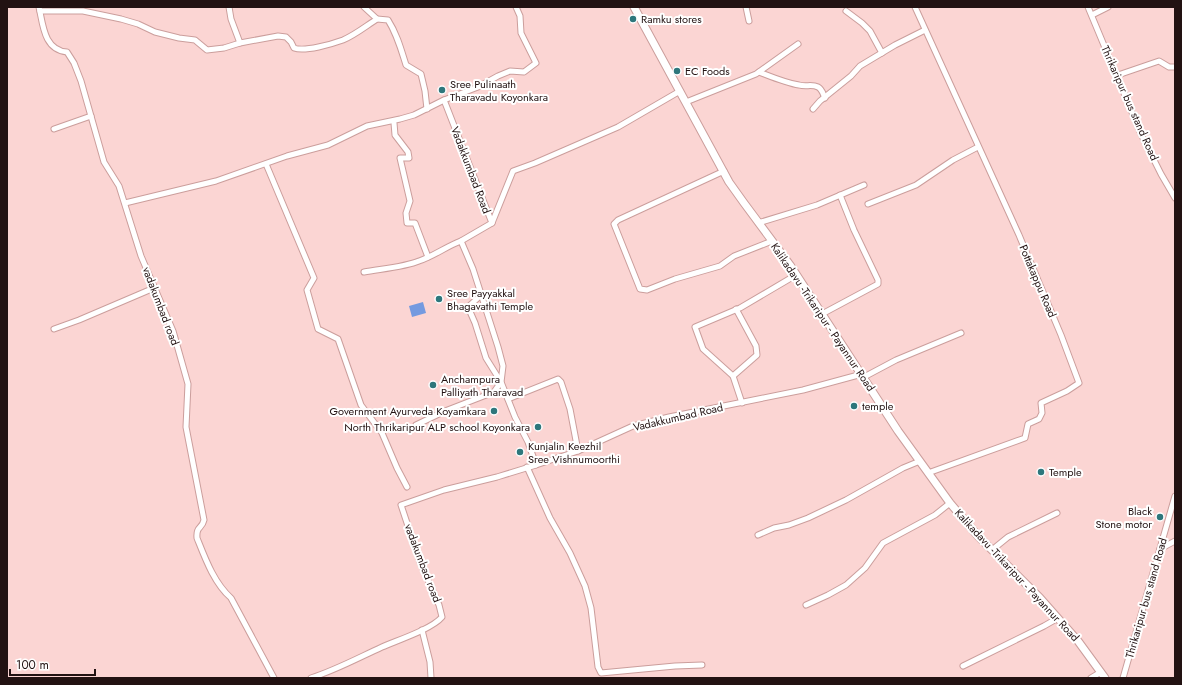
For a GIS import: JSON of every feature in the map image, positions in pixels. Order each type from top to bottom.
[{"type":"main road","name":"Kalikadavu -Trikaripur - Payannur Road","points":[[634,7],[724,171],[744,203],[790,265],[863,375],[898,431],[928,474],[978,536],[1058,618],[1078,641],[1103,675]]},
{"type":"street","points":[[229,7],[240,43]]},
{"type":"street","points":[[125,204],[216,181],[287,156],[328,145],[367,126],[400,119],[427,109],[444,100],[478,87],[510,71],[524,72],[536,63],[521,33],[520,16],[516,7]]},
{"type":"street","points":[[746,7],[749,21]]},
{"type":"street","name":"Pottakappu Road","points":[[915,7],[1018,235],[1079,383],[1067,391],[1041,403],[1042,413],[1039,419],[1028,424],[1025,438],[928,474]]},
{"type":"street","name":"Thrikaripur bus stand Road","points":[[1088,7],[1118,75],[1141,134],[1175,198]]},
{"type":"street","points":[[1092,15],[1108,7]]},
{"type":"street","points":[[368,8],[377,19]]},
{"type":"street","points":[[40,9],[83,11],[121,19],[138,24],[155,32],[195,40],[207,50],[224,48],[240,43],[278,36],[286,37],[294,48],[299,49],[316,47],[343,40],[377,19],[388,20],[401,47],[406,65],[421,74],[427,109]]},
{"type":"street","name":"vadakumbad road","points":[[40,9],[42,24],[48,42],[61,51],[67,52],[74,63],[104,162],[119,186],[141,256],[173,331],[188,384],[186,427],[204,520],[203,524],[196,532],[197,538],[213,573],[223,591],[231,598],[274,678]]},
{"type":"street","points":[[846,11],[870,31],[882,53]]},
{"type":"street","points":[[813,109],[852,76],[860,66],[895,45],[925,30]]},
{"type":"street","points":[[686,102],[759,72],[798,44]]},
{"type":"street","points":[[1118,75],[1159,61],[1169,67],[1175,67]]},
{"type":"street","points":[[759,72],[797,85],[812,85],[821,88],[825,98]]},
{"type":"street","points":[[492,223],[513,171],[618,127],[680,91]]},
{"type":"street","name":"Vadakkumbad Road","points":[[364,272],[417,262],[447,246],[462,241],[492,223],[444,100]]},
{"type":"street","points":[[54,129],[91,116]]},
{"type":"street","points":[[394,124],[395,135],[408,152],[409,158],[400,158],[410,201],[406,212],[408,223],[415,223],[428,257]]},
{"type":"street","points":[[868,204],[916,185],[953,160],[978,147]]},
{"type":"street","points":[[266,164],[314,278],[307,290],[318,329],[338,339],[361,405],[382,433],[407,487]]},
{"type":"street","points":[[724,171],[618,220],[614,224],[640,289],[647,290],[675,279],[720,266],[734,256],[772,241]]},
{"type":"street","points":[[758,223],[817,205],[864,185]]},
{"type":"street","points":[[822,314],[878,284],[878,280],[854,230],[840,195]]},
{"type":"street","points":[[416,425],[446,411],[494,392],[500,382],[503,366],[498,347],[480,296],[473,269],[462,241]]},
{"type":"street","points":[[742,403],[733,376],[703,349],[695,327],[736,309],[796,275]]},
{"type":"street","points":[[54,329],[154,288]]},
{"type":"street","points":[[480,296],[468,307],[475,323],[486,358],[500,382],[515,417],[528,442],[536,464]]},
{"type":"street","points":[[733,376],[757,355],[756,346],[736,309]]},
{"type":"street","name":"Vadakkumbad Road","points":[[536,464],[578,451],[634,426],[669,417],[803,390],[863,375],[961,333]]},
{"type":"street","points":[[508,399],[558,379],[561,382],[570,408],[578,451]]},
{"type":"street","points":[[758,535],[774,528],[808,518],[920,461]]},
{"type":"street","name":"vadakumbad road","points":[[311,678],[332,671],[422,630],[442,617],[442,613],[420,562],[401,505],[444,490],[497,477],[536,464]]},
{"type":"street","points":[[527,467],[550,518],[570,553],[585,586],[591,608],[598,666],[601,674],[675,666],[702,666]]},
{"type":"street","name":"Thrikaripur bus stand Road","points":[[1123,678],[1175,496]]},
{"type":"street","points":[[806,605],[846,585],[865,568],[883,543],[935,515],[950,503]]},
{"type":"street","points":[[992,550],[1008,537],[1057,513]]},
{"type":"street","points":[[1160,549],[1175,541]]},
{"type":"street","points":[[963,666],[1058,618]]},
{"type":"street","points":[[422,630],[430,662],[432,678]]},
{"type":"street","points":[[1091,678],[1103,675]]},
{"type":"water","points":[[423,302],[426,313],[412,317],[409,306]]},
{"type":"place","name":"Ramku stores","points":[[633,19]]},
{"type":"place","name":"EC Foods","points":[[677,71]]},
{"type":"place","name":"Sree Pulinaath Tharavadu Koyonkara","points":[[442,90]]},
{"type":"place","name":"Sree Payyakkal Bhagavathi Temple","points":[[439,299]]},
{"type":"place","name":"Anchampura Palliyath Tharavad","points":[[433,385]]},
{"type":"place","name":"temple","points":[[854,406]]},
{"type":"place","name":"Government Ayurveda Koyamkara","points":[[494,411]]},
{"type":"place","name":"North Thrikaripur ALP school Koyonkara","points":[[538,427]]},
{"type":"place","name":"Kunjalin Keezhil Sree Vishnumoorthi","points":[[520,452]]},
{"type":"place","name":"Temple","points":[[1041,472]]},
{"type":"place","name":"Black Stone motor","points":[[1160,517]]}]
